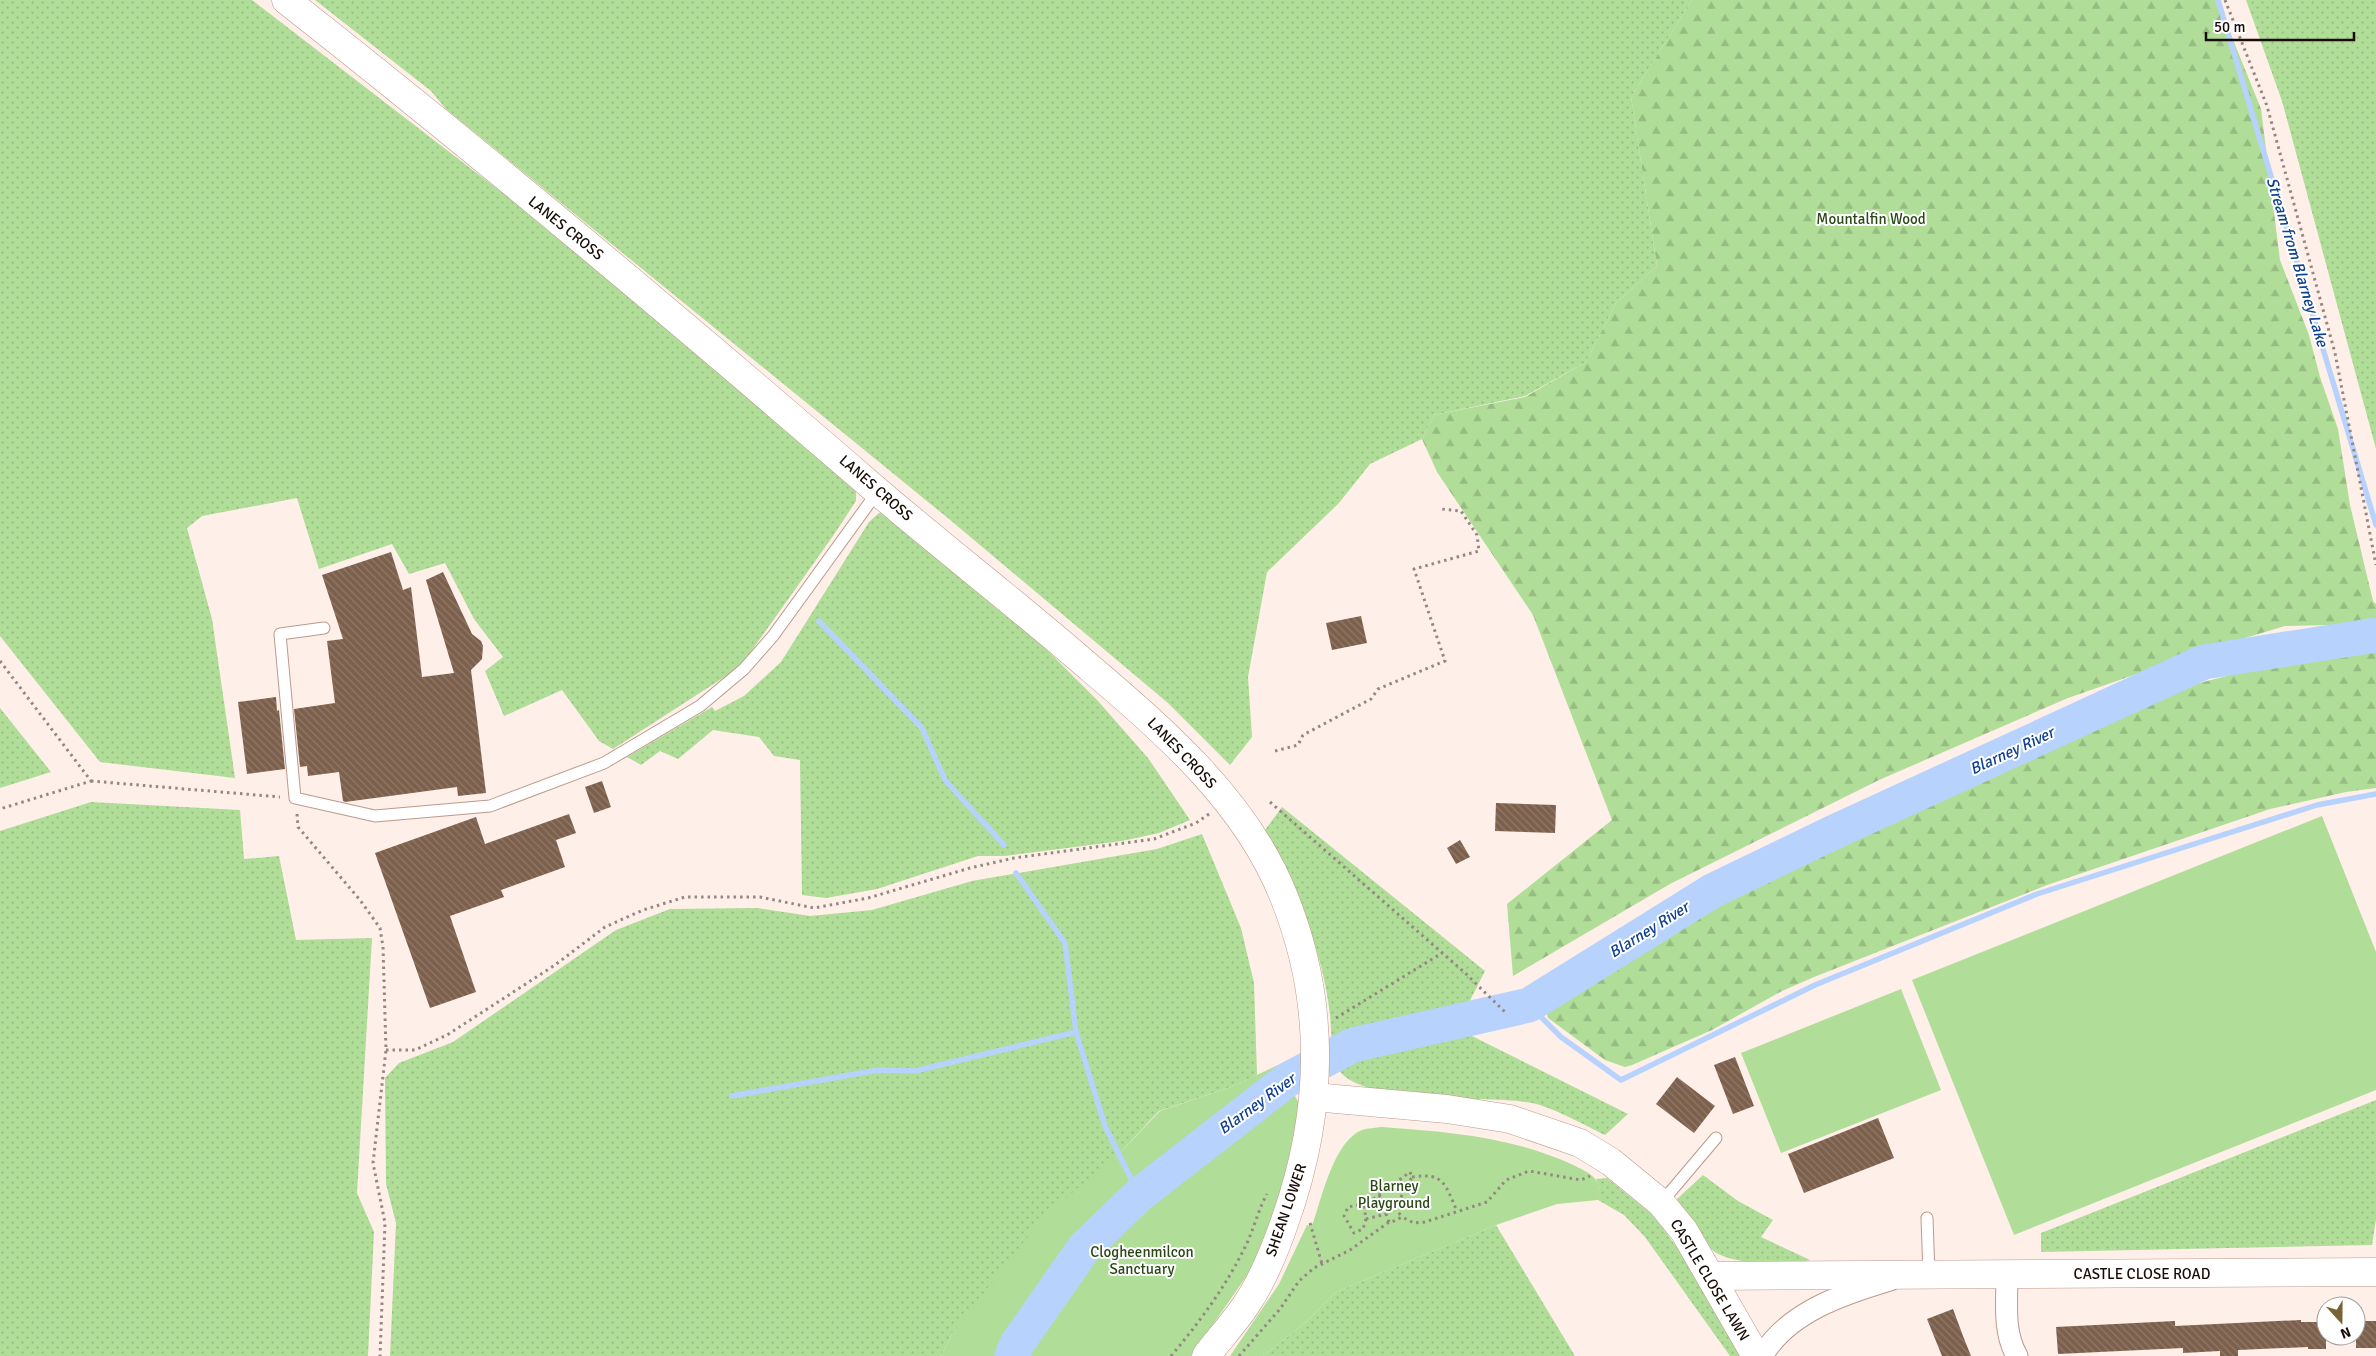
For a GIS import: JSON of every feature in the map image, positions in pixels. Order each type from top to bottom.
[{"type":"street","name":"LANES CROSS","points":[[286,0],[762,390],[878,491],[1064,644],[1160,727],[1228,802],[1251,833],[1284,896],[1322,1026],[1315,1086]]},
{"type":"street","name":"CASTLE CLOSE LAWN","points":[[1315,1086],[1359,1101],[1447,1109],[1510,1119],[1580,1143],[1611,1162],[1661,1202],[1684,1231],[1756,1356]]},
{"type":"street","name":"SHEAN LOWER","points":[[1206,1356],[1248,1303],[1276,1247],[1295,1192],[1309,1137],[1315,1086]]},
{"type":"street","name":"CASTLE CLOSE LAWN","points":[[1309,1137],[1318,1120],[1339,1108],[1359,1101]]},
{"type":"street","name":"CASTLE CLOSE ROAD","points":[[1710,1276],[2376,1272]]},
{"type":"street","name":"CASTLE CLOSE ROAD","points":[[1762,1356],[1771,1340],[1801,1316],[1846,1294],[1918,1275]]},
{"type":"street","points":[[2007,1275],[2007,1322],[2010,1345],[2016,1356]]},
{"type":"lane","points":[[324,628],[280,634],[295,798],[376,816],[490,806],[604,763],[700,706],[744,669],[773,636],[878,491]]},
{"type":"lane","points":[[1661,1202],[1716,1138]]},
{"type":"lane","points":[[1918,1275],[1928,1218]]},
{"type":"path","points":[[2225,0],[2267,106],[2332,344],[2376,565]]},
{"type":"path","points":[[1275,751],[1298,745],[1303,735],[1370,699],[1378,688],[1445,661],[1414,569],[1479,551],[1477,536],[1461,511],[1441,509]]},
{"type":"path","points":[[0,662],[91,781]]},
{"type":"path","points":[[0,809],[91,781],[295,798],[298,827],[360,900],[380,928],[383,947],[386,1050],[373,1163],[385,1223],[380,1356]]},
{"type":"path","points":[[386,1050],[415,1050],[447,1035],[555,965],[605,927],[643,910],[685,897],[760,897],[814,908],[859,900],[970,868],[1014,858],[1154,839],[1196,823],[1228,802]]},
{"type":"path","points":[[1270,802],[1464,972],[1506,1013]]},
{"type":"path","points":[[1322,1026],[1442,953]]},
{"type":"path","points":[[1395,1208],[1402,1218],[1414,1222],[1425,1222],[1487,1202],[1506,1180],[1514,1175],[1529,1171],[1581,1180],[1611,1162]]},
{"type":"path","points":[[1364,1206],[1410,1172],[1412,1177]]},
{"type":"path","points":[[1412,1177],[1428,1174],[1441,1180],[1446,1185],[1456,1211]]},
{"type":"path","points":[[1366,1219],[1386,1214],[1389,1210],[1395,1208],[1412,1177]]},
{"type":"path","points":[[1171,1356],[1226,1282],[1244,1250],[1260,1207],[1270,1190]]},
{"type":"path","points":[[1379,1195],[1389,1210]]},
{"type":"path","points":[[1358,1204],[1364,1206],[1366,1219],[1363,1228],[1354,1233],[1344,1216],[1348,1207],[1358,1204]]},
{"type":"path","points":[[1386,1214],[1388,1222]]},
{"type":"path","points":[[1311,1215],[1310,1226],[1322,1264]]},
{"type":"path","points":[[1239,1356],[1280,1309],[1299,1281],[1322,1264],[1350,1250],[1388,1222],[1402,1218]]},
{"type":"green space","points":[[0,0],[252,0],[587,258],[848,483],[856,492],[856,501],[740,667],[613,749],[599,741],[562,690],[504,716],[485,671],[503,657],[474,619],[445,563],[409,574],[392,544],[319,569],[297,498],[202,516],[187,528],[212,619],[235,778],[100,762],[0,636]]},
{"type":"green space","points":[[315,0],[1692,0],[1631,97],[1657,266],[1616,303],[1586,362],[1525,396],[1434,415],[1422,439],[1370,464],[1339,503],[1267,572],[1248,677],[1252,737],[1230,765],[1168,703],[949,519],[446,109],[431,91]]},
{"type":"green space","name":"Mountalfin Wood","points":[[1692,0],[2217,0],[2261,109],[2280,260],[2309,335],[2320,377],[2338,429],[2350,505],[2373,601],[2376,604],[2376,624],[2285,626],[2208,649],[2068,698],[1879,780],[1670,884],[1513,976],[1507,904],[1612,820],[1533,615],[1437,472],[1422,439],[1434,415],[1525,397],[1586,362],[1616,303],[1657,266],[1631,97]]},
{"type":"green space","points":[[2246,0],[2376,0],[2376,449],[2282,101]]},
{"type":"green space","points":[[879,513],[888,514],[1038,641],[1098,701],[1148,758],[1190,820],[1159,833],[1122,841],[1005,856],[978,856],[877,889],[826,898],[802,895],[800,760],[774,756],[759,737],[713,730],[678,759],[660,751],[641,765],[627,757],[712,707],[715,711],[744,696],[781,662],[869,522]]},
{"type":"green space","points":[[2376,647],[2376,788],[2346,792],[2270,809],[2047,885],[1814,977],[1782,991],[1712,1030],[1625,1067],[1605,1060],[1548,1018],[1544,1005],[1547,999],[1574,986],[1637,946],[1760,877],[1828,845],[1895,806],[2031,757],[2182,689],[2267,666]]},
{"type":"green space","points":[[0,708],[51,772],[0,788]]},
{"type":"green space","points":[[91,802],[240,810],[244,859],[279,856],[296,940],[372,938],[357,1193],[374,1232],[368,1356],[0,1356],[0,831]]},
{"type":"green space","points":[[1282,807],[1485,971],[1456,1028],[1628,1114],[1605,1135],[1562,1114],[1536,1104],[1517,1101],[1398,1094],[1371,1089],[1350,1080],[1337,1067],[1335,1061],[1327,994],[1314,942],[1295,893],[1265,830]]},
{"type":"green space","points":[[2322,816],[2376,952],[2376,1090],[2014,1235],[1912,980]]},
{"type":"green space","points":[[1202,834],[1241,928],[1254,983],[1257,1075],[1234,1086],[1159,1111],[953,1332],[941,1356],[390,1356],[396,1223],[386,1184],[385,1078],[399,1063],[453,1042],[616,930],[670,909],[757,908],[810,916],[872,910],[972,881],[1157,849]]},
{"type":"green space","points":[[1901,989],[1941,1090],[1781,1153],[1741,1053]]},
{"type":"green space","name":"Clogheenmilcon Sanctuary","points":[[1278,1065],[1301,1107],[1286,1188],[1257,1261],[1191,1356],[941,1356],[953,1332],[1045,1215],[1118,1155],[1160,1111],[1234,1086]]},
{"type":"green space","points":[[2376,1100],[2376,1219],[2372,1245],[2041,1252],[2041,1233]]},
{"type":"green space","name":"Blarney Playground","points":[[1382,1127],[1454,1133],[1500,1141],[1546,1154],[1576,1166],[1592,1176],[1599,1186],[1598,1200],[1557,1204],[1496,1225],[1336,1292],[1305,1323],[1263,1356],[1230,1356],[1279,1284],[1307,1225],[1310,1226],[1313,1223],[1330,1171],[1344,1146],[1352,1136],[1362,1130]]},
{"type":"green space","points":[[1703,1175],[1738,1201],[1773,1220],[1761,1237],[1810,1260],[1776,1264],[1748,1262],[1735,1260],[1715,1252],[1698,1235],[1677,1199]]},
{"type":"green space","points":[[1607,1178],[1655,1217],[1683,1256],[1742,1356],[1730,1356],[1645,1237],[1624,1215],[1598,1200],[1599,1188],[1596,1179]]},
{"type":"green space","points":[[1496,1225],[1575,1356],[1263,1356],[1305,1323],[1336,1292]]},
{"type":"building","points":[[391,552],[403,590],[411,587],[422,677],[454,673],[426,580],[443,572],[472,634],[481,641],[483,646],[482,659],[471,670],[486,793],[458,796],[457,787],[345,802],[343,801],[339,772],[308,776],[307,766],[300,767],[294,709],[335,703],[327,641],[343,639],[322,575]]},
{"type":"building","points":[[1361,616],[1367,643],[1332,650],[1326,623]]},
{"type":"building","points":[[276,697],[285,769],[247,774],[238,702]]},
{"type":"building","points":[[602,781],[611,807],[594,813],[585,787]]},
{"type":"building","points":[[1496,803],[1556,805],[1555,833],[1495,831]]},
{"type":"building","points":[[569,814],[576,833],[556,840],[565,867],[501,890],[504,897],[450,916],[476,992],[430,1008],[375,853],[476,817],[485,844]]},
{"type":"building","points":[[1460,840],[1470,857],[1456,864],[1447,848]]},
{"type":"building","points":[[1735,1057],[1754,1106],[1733,1114],[1714,1065]]},
{"type":"building","points":[[1677,1077],[1715,1106],[1694,1133],[1656,1104]]},
{"type":"building","points":[[1878,1118],[1894,1158],[1804,1193],[1788,1154]]},
{"type":"building","points":[[1953,1309],[1971,1356],[1942,1356],[1927,1319]]},
{"type":"building","points":[[2301,1320],[2301,1322],[2316,1322],[2316,1346],[2326,1346],[2326,1349],[2308,1349],[2308,1347],[2238,1350],[2238,1356],[2220,1356],[2220,1351],[2183,1353],[2183,1348],[2058,1354],[2056,1327],[2175,1321],[2175,1326]]},
{"type":"building","points":[[2366,1321],[2376,1321],[2376,1348],[2356,1348],[2356,1346],[2366,1346]]},
{"type":"waterway","name":"Stream from Blarney Lake","points":[[2218,0],[2376,525]]},
{"type":"waterway","points":[[819,621],[922,728],[945,780],[1004,845]]},
{"type":"waterway","name":"Blarney River","points":[[1012,1356],[1017,1344],[1084,1248],[1139,1195],[1287,1080],[1353,1045],[1529,1005],[1712,891],[1832,833],[2204,662],[2376,635]]},
{"type":"waterway","points":[[1529,1005],[1561,1037],[1621,1080],[1815,985],[2037,894],[2317,805],[2376,794]]},
{"type":"waterway","points":[[1016,873],[1065,943],[1076,1032],[1105,1126],[1139,1195]]},
{"type":"waterway","points":[[732,1096],[878,1070],[915,1071],[1076,1032]]}]
